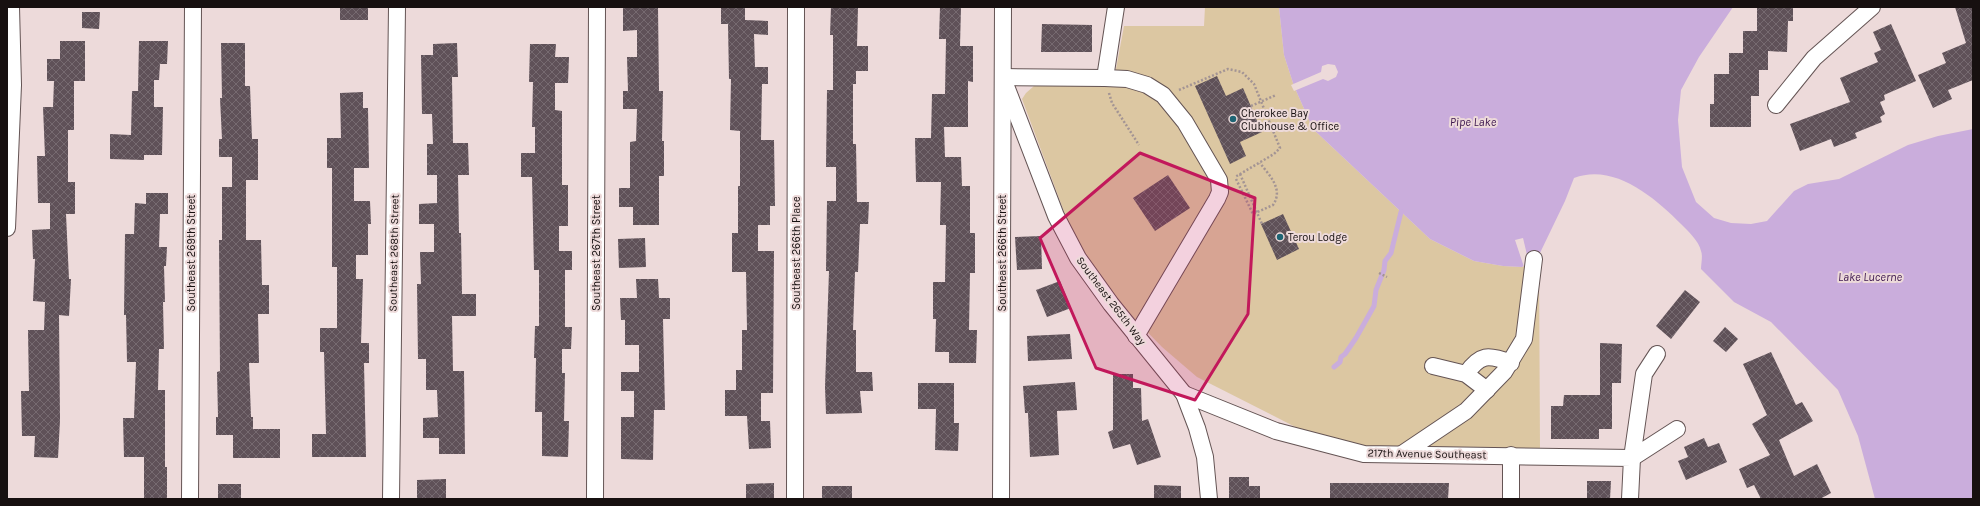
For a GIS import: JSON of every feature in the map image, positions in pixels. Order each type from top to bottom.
[{"type":"street","points":[[7,228],[13,85],[10,7]]},
{"type":"street","name":"Southeast 269th Street","points":[[190,499],[192,7]]},
{"type":"street","name":"Southeast 268th Street","points":[[391,499],[397,7]]},
{"type":"street","name":"Southeast 267th Street","points":[[595,499],[597,7]]},
{"type":"street","name":"Southeast 266th Place","points":[[795,499],[796,7]]},
{"type":"street","name":"Southeast 266th Street","points":[[1001,499],[1003,7]]},
{"type":"street","points":[[1105,78],[1116,7]]},
{"type":"street","points":[[1776,105],[1814,58],[1872,7]]},
{"type":"street","points":[[1003,77],[1105,78],[1127,79],[1143,83],[1164,97],[1185,122],[1219,180],[1220,192],[1217,199],[1136,336]]},
{"type":"street","name":"Southeast 265th Way","points":[[1003,77],[1065,236],[1092,280],[1184,394],[1197,428],[1205,457],[1209,499]]},
{"type":"street","points":[[1402,454],[1466,411],[1511,363],[1524,339],[1534,259]]},
{"type":"street","points":[[1630,499],[1632,458],[1644,374],[1657,354]]},
{"type":"street","points":[[1466,374],[1474,363],[1480,358],[1489,356],[1511,363]]},
{"type":"street","points":[[1433,366],[1466,374],[1487,390]]},
{"type":"street","name":"217th Avenue Southeast","points":[[1184,394],[1276,431],[1364,454],[1632,458]]},
{"type":"street","points":[[1632,458],[1677,429]]},
{"type":"street","points":[[1511,455],[1511,499]]},
{"type":"path","points":[[1164,97],[1228,69],[1242,72],[1249,77],[1254,84],[1280,148],[1260,163],[1220,186]]},
{"type":"path","points":[[1105,78],[1112,103],[1139,145]]},
{"type":"path","points":[[1251,106],[1276,95]]},
{"type":"path","points":[[1235,177],[1252,214],[1272,205],[1275,202],[1277,191],[1276,182],[1260,163]]},
{"type":"path","points":[[1240,174],[1262,224]]},
{"type":"path","points":[[1379,273],[1387,277]]},
{"type":"highlighted area","points":[[1140,153],[1255,198],[1248,314],[1195,400],[1096,368],[1040,238]]},
{"type":"shaded area","points":[[1205,7],[1279,7],[1284,55],[1294,86],[1313,129],[1430,239],[1474,261],[1503,266],[1522,267],[1539,255],[1540,451],[1366,451],[1321,440],[1197,377],[1162,347],[1105,289],[1069,225],[1022,99],[1034,86],[1113,85],[1124,26],[1204,26]]},
{"type":"water","points":[[1279,7],[1733,7],[1699,57],[1681,90],[1678,120],[1682,167],[1696,202],[1714,218],[1731,223],[1751,224],[1767,221],[1794,191],[1808,184],[1839,179],[1908,145],[1938,136],[1973,129],[1973,499],[1875,499],[1858,436],[1838,390],[1771,322],[1734,302],[1701,269],[1702,253],[1693,236],[1659,203],[1632,185],[1604,175],[1589,175],[1574,178],[1565,201],[1539,255],[1522,267],[1503,266],[1474,261],[1430,239],[1313,129],[1294,86],[1284,55]]},
{"type":"pier","points":[[1328,64],[1335,65],[1338,72],[1336,77],[1328,81],[1323,79],[1294,91],[1291,85],[1321,72],[1322,66]]},
{"type":"pier","points":[[1523,238],[1528,259],[1528,265],[1524,267],[1515,240]]},
{"type":"building","points":[[340,7],[368,7],[368,20],[340,20]]},
{"type":"building","points":[[623,7],[658,7],[659,91],[663,91],[662,141],[664,141],[664,176],[659,176],[659,225],[633,225],[633,207],[619,207],[619,188],[630,188],[630,142],[636,141],[637,109],[623,109],[623,91],[628,91],[627,57],[637,57],[637,30],[623,31]]},
{"type":"building","points":[[721,7],[745,7],[745,20],[768,21],[768,35],[754,34],[755,67],[768,67],[768,84],[762,84],[761,140],[774,140],[775,206],[770,206],[770,225],[758,225],[758,251],[774,251],[773,393],[761,393],[761,421],[770,421],[771,448],[749,449],[747,416],[725,416],[725,390],[736,390],[736,370],[742,370],[742,330],[747,330],[746,272],[732,272],[732,233],[738,233],[740,131],[730,130],[731,79],[729,79],[728,24],[721,24]]},
{"type":"building","points":[[831,7],[858,7],[857,46],[868,46],[868,71],[856,71],[856,84],[853,84],[853,144],[856,144],[857,202],[869,202],[868,224],[860,224],[858,272],[855,272],[853,330],[856,330],[856,372],[872,372],[873,391],[860,391],[862,413],[826,414],[825,387],[829,271],[826,271],[827,201],[836,201],[836,167],[826,167],[827,90],[833,90],[833,35],[830,35]]},
{"type":"building","points":[[940,7],[961,7],[960,46],[973,46],[973,82],[968,81],[968,127],[944,127],[945,157],[961,157],[962,186],[970,186],[970,233],[975,233],[975,273],[970,273],[969,330],[977,330],[976,363],[949,363],[949,352],[935,352],[936,319],[933,319],[933,282],[945,282],[946,225],[940,225],[941,182],[916,182],[915,138],[931,138],[932,94],[945,94],[946,39],[939,39]]},
{"type":"building","points":[[1757,7],[1793,7],[1793,21],[1788,21],[1787,52],[1768,51],[1768,70],[1759,70],[1759,96],[1751,96],[1751,127],[1710,127],[1710,104],[1714,104],[1714,74],[1729,74],[1729,53],[1743,53],[1743,31],[1757,31]]},
{"type":"building","points":[[1955,7],[1973,7],[1973,80],[1948,90],[1952,99],[1933,108],[1918,75],[1946,63],[1942,53],[1966,43]]},
{"type":"building","points":[[82,12],[100,12],[99,29],[82,28]]},
{"type":"building","points":[[1042,24],[1092,25],[1092,52],[1041,52]]},
{"type":"building","points":[[1891,24],[1916,81],[1884,95],[1885,100],[1880,102],[1885,114],[1880,117],[1882,122],[1855,133],[1857,138],[1834,147],[1831,139],[1800,151],[1790,124],[1850,102],[1840,78],[1878,62],[1874,53],[1881,50],[1873,32]]},
{"type":"building","points":[[60,41],[85,41],[85,81],[74,81],[74,130],[68,130],[68,182],[75,182],[75,214],[66,214],[69,279],[71,279],[69,316],[59,315],[60,420],[58,458],[34,457],[35,436],[22,436],[21,391],[29,391],[28,330],[44,330],[45,302],[33,301],[35,259],[33,259],[32,230],[50,229],[50,203],[38,203],[37,156],[45,156],[43,107],[53,107],[54,81],[47,81],[47,59],[60,59]]},
{"type":"building","points":[[139,41],[168,41],[167,64],[160,64],[159,80],[154,80],[154,107],[163,107],[162,155],[144,155],[144,160],[110,159],[110,134],[131,135],[132,91],[138,91]]},
{"type":"building","points":[[221,43],[245,43],[245,86],[250,86],[252,139],[258,139],[258,180],[246,180],[246,240],[261,240],[262,285],[269,285],[269,314],[258,314],[259,363],[249,363],[251,417],[253,417],[253,429],[280,429],[280,458],[233,458],[233,435],[216,435],[216,417],[218,417],[217,372],[220,371],[219,240],[222,240],[222,187],[232,187],[232,157],[219,157],[219,139],[222,139],[220,98],[222,98]]},
{"type":"building","points":[[457,43],[458,77],[452,77],[453,143],[468,143],[469,175],[458,175],[462,294],[476,294],[476,316],[452,316],[453,371],[464,371],[465,454],[439,454],[439,438],[423,438],[423,418],[438,417],[437,390],[426,390],[426,359],[418,359],[417,284],[421,284],[420,252],[434,252],[434,224],[419,224],[419,204],[437,203],[437,175],[427,175],[427,144],[433,144],[432,114],[422,114],[421,55],[433,55],[433,44]]},
{"type":"building","points":[[530,44],[556,44],[555,57],[569,57],[568,83],[555,83],[555,110],[562,111],[562,185],[568,185],[568,226],[559,226],[559,251],[572,251],[572,270],[565,270],[565,327],[572,327],[571,349],[562,349],[562,373],[565,373],[564,421],[569,421],[568,457],[542,456],[542,412],[535,412],[536,358],[534,358],[535,326],[539,326],[539,270],[534,270],[532,177],[521,177],[521,153],[535,153],[535,127],[532,127],[533,82],[529,82]]},
{"type":"building","name":"Cherokee Bay Clubhouse & Office","points":[[1217,76],[1226,96],[1243,88],[1262,132],[1240,142],[1246,156],[1230,164],[1195,86]]},
{"type":"building","points":[[363,92],[363,108],[368,108],[369,168],[354,168],[354,201],[370,201],[371,224],[368,224],[368,255],[356,255],[356,279],[363,279],[361,343],[369,343],[369,363],[364,363],[366,457],[312,457],[312,434],[326,434],[324,352],[320,352],[320,328],[337,328],[337,267],[332,267],[332,168],[327,168],[327,138],[341,138],[340,93]]},
{"type":"building","points":[[1168,175],[1190,208],[1155,231],[1133,198]]},
{"type":"building","points":[[146,193],[168,193],[168,214],[160,214],[159,247],[167,247],[166,266],[164,266],[164,349],[159,349],[158,390],[165,390],[165,467],[167,467],[167,499],[144,499],[144,457],[124,457],[123,418],[134,418],[136,362],[127,362],[126,315],[124,315],[125,234],[134,234],[135,203],[146,204]]},
{"type":"building","name":"Terou Lodge","points":[[1283,214],[1299,249],[1277,260],[1261,224]]},
{"type":"building","points":[[1041,236],[1042,269],[1017,270],[1015,237]]},
{"type":"building","points":[[645,238],[646,267],[619,268],[618,239]]},
{"type":"building","points":[[636,279],[658,279],[659,298],[670,298],[670,319],[663,319],[665,410],[654,410],[653,460],[621,459],[621,417],[634,417],[634,391],[621,391],[621,372],[639,372],[639,345],[625,345],[625,320],[621,320],[620,298],[637,298]]},
{"type":"building","points":[[1060,281],[1071,308],[1047,317],[1036,290]]},
{"type":"building","points":[[1685,290],[1700,302],[1671,339],[1656,326]]},
{"type":"building","points":[[1725,327],[1738,339],[1726,352],[1713,341]]},
{"type":"building","points":[[1070,334],[1072,359],[1028,361],[1027,336]]},
{"type":"building","points":[[1600,343],[1622,344],[1621,383],[1612,383],[1612,429],[1599,429],[1599,439],[1551,439],[1551,406],[1563,406],[1564,395],[1600,395]]},
{"type":"building","points":[[1771,352],[1796,405],[1802,402],[1813,421],[1779,440],[1794,476],[1817,464],[1831,493],[1820,499],[1761,499],[1754,485],[1747,488],[1739,469],[1770,455],[1752,424],[1767,415],[1743,364]]},
{"type":"building","points":[[1113,374],[1133,374],[1133,388],[1141,388],[1142,421],[1148,419],[1161,457],[1137,465],[1130,444],[1113,449],[1108,432],[1113,430]]},
{"type":"building","points":[[1075,382],[1077,410],[1057,411],[1059,455],[1030,457],[1028,413],[1025,413],[1023,386]]},
{"type":"building","points":[[918,383],[954,383],[954,423],[959,423],[958,451],[935,450],[936,409],[918,409]]},
{"type":"building","points":[[1704,438],[1708,447],[1719,443],[1727,462],[1686,480],[1678,461],[1688,457],[1684,447]]},
{"type":"building","points":[[1229,477],[1249,477],[1249,486],[1260,486],[1260,499],[1229,499]]},
{"type":"building","points":[[446,479],[446,499],[417,499],[417,480]]},
{"type":"building","points":[[1587,481],[1611,481],[1610,499],[1587,499]]},
{"type":"building","points":[[774,483],[774,499],[746,499],[746,484]]},
{"type":"building","points":[[1330,483],[1449,483],[1448,499],[1330,499]]},
{"type":"building","points":[[218,484],[241,484],[241,499],[218,499]]},
{"type":"building","points":[[1154,485],[1181,486],[1181,499],[1154,499]]},
{"type":"building","points":[[822,486],[852,486],[852,499],[822,499]]},
{"type":"waterway","points":[[1334,367],[1340,362],[1341,357],[1345,354],[1356,338],[1374,306],[1376,290],[1384,270],[1385,261],[1391,253],[1401,212]]},
{"type":"place","name":"Cherokee Bay Clubhouse & Office","points":[[1233,119]]},
{"type":"place","name":"Terou Lodge","points":[[1280,237]]},
{"type":"water label","name":"Pipe Lake","points":[[1473,122]]},
{"type":"water label","name":"Lake Lucerne","points":[[1870,277]]}]
